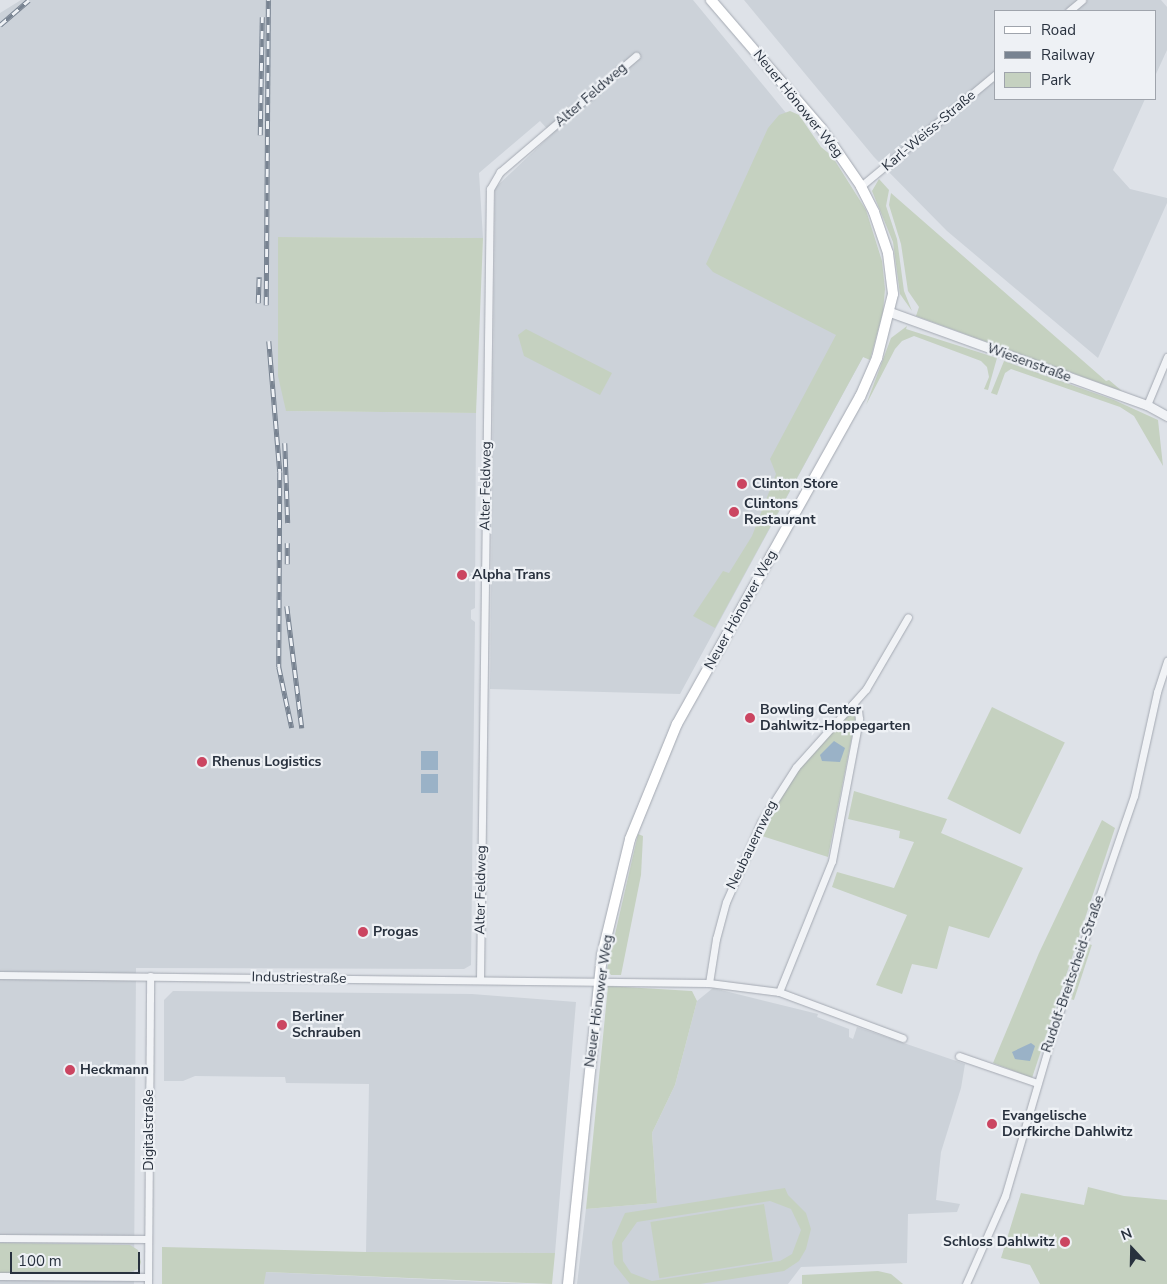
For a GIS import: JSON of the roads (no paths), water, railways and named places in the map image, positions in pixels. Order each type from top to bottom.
[{"type":"main road","name":"Neuer Hönower Weg","points":[[568,1284],[598,982],[630,839],[655,773],[678,724],[860,397],[877,358],[890,312],[892,294],[888,253],[874,212],[861,186],[821,128],[711,0]]},
{"type":"street","points":[[1070,10],[1082,0]]},
{"type":"street","name":"Alter Feldweg","points":[[480,980],[490,189],[500,172],[636,56]]},
{"type":"street","name":"Karl-Weiss-Straße","points":[[861,186],[994,76]]},
{"type":"street","name":"Wiesenstraße","points":[[890,312],[1147,405],[1167,416]]},
{"type":"street","points":[[1147,405],[1167,357]]},
{"type":"street","name":"Neubauernweg","points":[[709,983],[716,939],[726,902],[761,822],[796,766],[853,704],[881,668],[908,617]]},
{"type":"street","name":"Rudolf-Breitscheid-Straße","points":[[966,1284],[1005,1196],[1037,1083],[1134,796],[1157,692],[1167,660]]},
{"type":"street","points":[[779,992],[832,861],[859,719],[858,710],[853,704]]},
{"type":"street","name":"Industriestraße","points":[[0,975],[709,983],[779,992],[903,1038]]},
{"type":"street","name":"Digitalstraße","points":[[148,1280],[150,976]]},
{"type":"street","points":[[959,1056],[1037,1083]]},
{"type":"street","points":[[0,1238],[148,1239]]},
{"type":"street","points":[[0,1276],[148,1280]]},
{"type":"water","points":[[834,741],[845,748],[840,762],[822,761],[820,755]]},
{"type":"water","points":[[421,751],[438,751],[438,770],[421,770]]},
{"type":"water","points":[[421,774],[438,774],[438,793],[421,793]]},
{"type":"water","points":[[1031,1043],[1035,1046],[1030,1061],[1015,1059],[1012,1052]]},
{"type":"railway","points":[[0,25],[29,0]]},
{"type":"railway","points":[[266,305],[268,0]]},
{"type":"railway","points":[[260,135],[262,17]]},
{"type":"railway","points":[[258,303],[259,277]]},
{"type":"railway","points":[[269,341],[280,472],[279,667],[292,728]]},
{"type":"railway","points":[[285,443],[288,523]]},
{"type":"railway","points":[[287,543],[287,564]]},
{"type":"railway","points":[[287,606],[302,728]]},
{"type":"place","name":"Clinton Store","points":[[742,484]]},
{"type":"place","name":"Clintons Restaurant","points":[[734,512]]},
{"type":"place","name":"Alpha Trans","points":[[462,575]]},
{"type":"place","name":"Bowling Center Dahlwitz-Hoppegarten","points":[[750,718]]},
{"type":"place","name":"Rhenus Logistics","points":[[202,762]]},
{"type":"place","name":"Progas","points":[[363,932]]},
{"type":"place","name":"Berliner Schrauben","points":[[282,1025]]},
{"type":"place","name":"Heckmann","points":[[70,1070]]},
{"type":"place","name":"Evangelische Dorfkirche Dahlwitz","points":[[992,1124]]},
{"type":"place","name":"Schloss Dahlwitz","points":[[1065,1242]]}]
